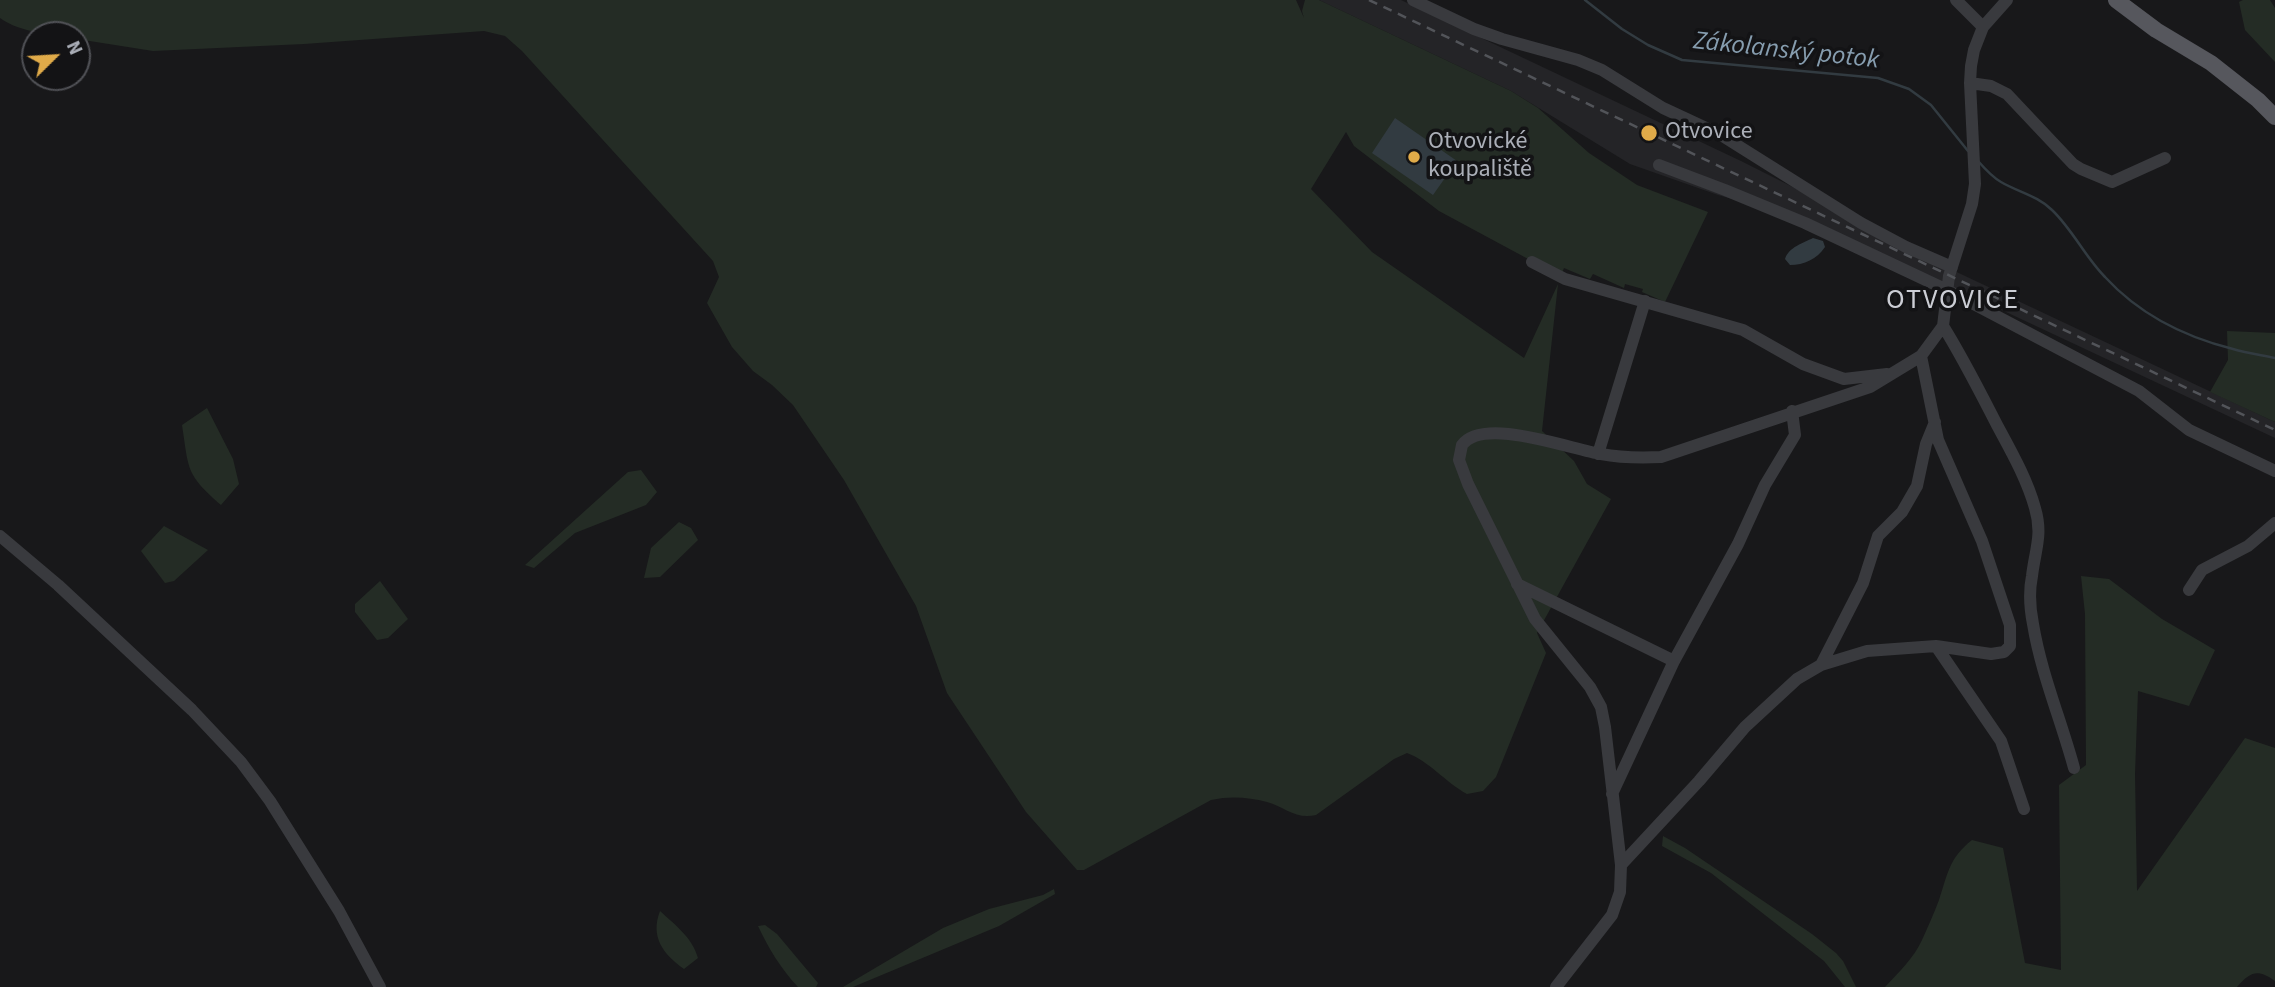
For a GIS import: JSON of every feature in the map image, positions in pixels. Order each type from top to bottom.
[{"type":"main road","points":[[2116,0],[2156,30],[2211,63],[2275,117]]},
{"type":"street","points":[[1413,0],[1483,32],[1578,60],[1602,70],[1663,108],[1721,135],[1853,219],[1952,267]]},
{"type":"street","points":[[1956,0],[1983,27]]},
{"type":"street","points":[[1556,987],[1612,915],[1620,891],[1621,865],[1601,707],[1581,675],[1535,619],[1468,484],[1459,460],[1462,446],[1475,435],[1498,433],[1598,454],[1629,458],[1661,457],[1870,387],[1921,356],[1943,326],[1952,267],[1972,204],[1975,167],[1969,83],[1974,50],[1983,27],[2007,0]]},
{"type":"street","points":[[1969,83],[1991,86],[2007,94],[2073,164],[2101,178],[2112,181],[2165,158]]},
{"type":"street","points":[[1659,165],[1805,223],[1947,290],[2139,391],[2189,430],[2275,471]]},
{"type":"street","points":[[1532,262],[1565,279],[1743,330],[1803,364],[1844,379],[1891,374]]},
{"type":"street","points":[[1598,454],[1645,301]]},
{"type":"street","points":[[1943,326],[2011,452],[2035,509],[2039,543],[2030,597],[2032,624],[2074,768]]},
{"type":"street","points":[[1621,865],[1745,727],[1797,679],[1821,665],[1867,651],[1936,646],[1991,654],[2004,652],[2010,646],[2010,625],[1982,541],[1938,440],[1921,356]]},
{"type":"street","points":[[1612,794],[1675,661],[1738,544],[1765,485],[1795,435],[1792,411]]},
{"type":"street","points":[[1821,665],[1863,583],[1878,536],[1902,512],[1917,486],[1934,422]]},
{"type":"street","points":[[2189,590],[2202,570],[2248,546],[2275,523]]},
{"type":"street","points":[[0,536],[58,585],[183,701],[241,762],[270,801],[339,911],[380,987]]},
{"type":"street","points":[[1517,584],[1675,661]]},
{"type":"street","points":[[1936,646],[2001,741],[2024,809]]},
{"type":"shaded area","points":[[0,0],[1296,0],[1304,18],[1302,11],[1305,0],[1319,0],[1511,91],[1538,108],[1589,153],[1637,185],[1708,212],[1665,302],[1642,292],[1643,289],[1625,284],[1624,288],[1593,274],[1590,279],[1564,268],[1562,273],[1543,267],[1439,211],[1354,146],[1346,132],[1311,189],[1372,252],[1524,358],[1558,284],[1542,431],[1574,461],[1587,484],[1611,499],[1537,633],[1546,653],[1496,777],[1483,791],[1467,794],[1423,761],[1407,753],[1394,759],[1316,815],[1302,816],[1253,799],[1211,800],[1084,870],[1077,870],[1026,812],[947,693],[916,606],[844,480],[793,405],[753,371],[732,347],[707,303],[719,277],[713,261],[522,51],[505,36],[484,31],[304,44],[153,51],[91,41],[91,21],[21,21],[21,28],[0,18]]},
{"type":"shaded area","points":[[1319,0],[1401,0],[1741,161],[1946,267],[2275,422],[2275,438],[1814,222],[1718,195],[1630,164],[1511,91]]},
{"type":"shaded area","points":[[2270,0],[2275,8],[2275,62],[2245,30],[2239,2]]},
{"type":"shaded area","name":"Otvovické koupaliště","points":[[1395,118],[1457,161],[1433,195],[1372,153]]},
{"type":"shaded area","points":[[1813,238],[1823,241],[1825,247],[1822,251],[1810,260],[1790,265],[1785,259],[1790,251]]},
{"type":"shaded area","points":[[2227,331],[2275,333],[2275,422],[2210,392],[2228,360]]},
{"type":"shaded area","points":[[207,408],[233,459],[239,484],[221,505],[195,478],[186,453],[182,425]]},
{"type":"shaded area","points":[[641,470],[657,492],[646,505],[575,533],[534,568],[525,565],[628,472]]},
{"type":"shaded area","points":[[679,522],[691,528],[698,540],[660,577],[644,578],[651,548]]},
{"type":"shaded area","points":[[164,526],[208,550],[174,581],[165,583],[141,551]]},
{"type":"shaded area","points":[[2081,576],[2109,579],[2162,619],[2215,650],[2189,706],[2138,691],[2135,774],[2137,891],[2245,738],[2275,748],[2275,981],[2255,973],[2237,987],[1885,987],[1919,947],[1950,867],[1958,853],[1972,840],[2003,848],[2025,963],[2061,970],[2059,785],[2086,765],[2085,614]]},
{"type":"shaded area","points":[[380,581],[408,619],[388,638],[377,640],[355,612],[355,604]]},
{"type":"shaded area","points":[[1663,836],[1812,934],[1843,961],[1856,987],[1845,987],[1824,961],[1711,873],[1662,846]]},
{"type":"shaded area","points":[[1054,889],[1055,894],[999,926],[853,987],[843,987],[943,928],[989,909],[1043,895]]},
{"type":"shaded area","points":[[660,911],[692,944],[698,958],[684,969],[660,944],[657,920]]},
{"type":"shaded area","points":[[765,925],[777,934],[818,983],[816,987],[798,987],[792,980],[766,943],[758,926]]},
{"type":"waterway","name":"Zákolanský potok","points":[[1585,0],[1622,29],[1648,45],[1682,60],[1878,78],[1909,89],[1931,105],[1968,151]]},
{"type":"waterway","name":"Zákolanský potok","points":[[1978,161],[2007,186],[2034,198],[2052,210],[2105,277],[2148,313],[2198,338],[2275,358]]},
{"type":"railway","points":[[1369,0],[2275,430]]},
{"type":"place","name":"Otvovice","points":[[1649,133]]},
{"type":"place","name":"Otvovické koupaliště","points":[[1414,157]]},
{"type":"district","name":"OTVOVICE","points":[[1953,302]]}]
